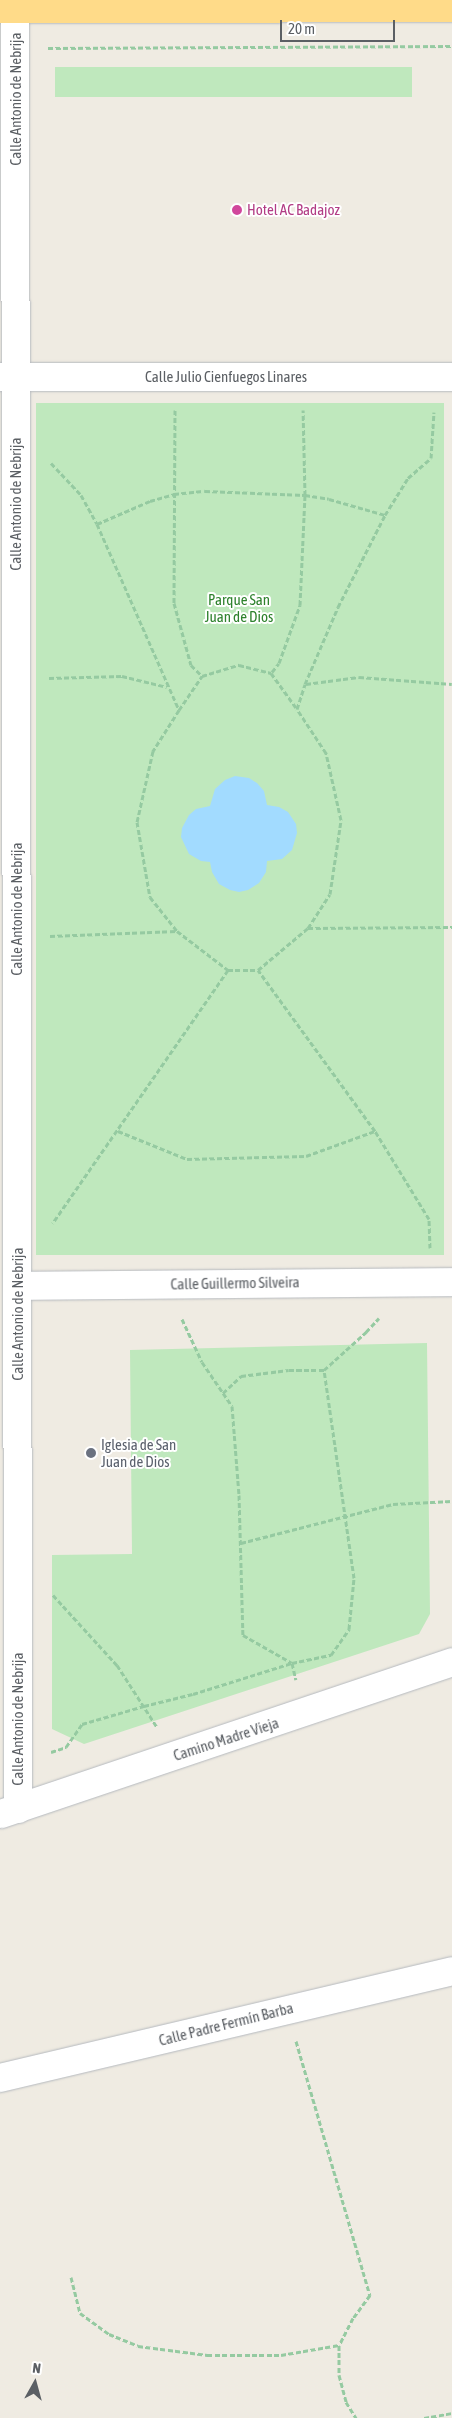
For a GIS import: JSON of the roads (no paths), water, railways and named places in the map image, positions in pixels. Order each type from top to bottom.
[{"type":"highway","points":[[8,9],[452,8]]},
{"type":"street","name":"Calle Antonio de Nebrija","points":[[8,9],[16,48],[8,377],[16,680],[17,937],[8,986],[18,1286],[9,1585],[9,1812]]},
{"type":"street","name":"Calle Julio Cienfuegos Linares","points":[[8,377],[452,377]]},
{"type":"street","name":"Calle Guillermo Silveira","points":[[18,1286],[452,1282]]},
{"type":"street","name":"Camino Madre Vieja","points":[[9,1812],[452,1662]]},
{"type":"street","name":"Calle Padre Fermín Barba","points":[[0,2078],[452,1971]]},
{"type":"water","points":[[235,776],[249,778],[257,783],[264,791],[267,805],[279,807],[288,812],[296,824],[297,833],[292,850],[282,859],[267,861],[266,872],[259,883],[248,890],[239,892],[219,884],[212,872],[210,862],[201,861],[189,854],[181,837],[182,828],[189,815],[196,809],[210,806],[215,789],[225,780]]},
{"type":"place","name":"Hotel AC Badajoz","points":[[237,210]]},
{"type":"place","name":"Iglesia de San Juan de Dios","points":[[91,1453]]},
{"type":"park label","name":"Parque San Juan de Dios","points":[[239,608]]}]
